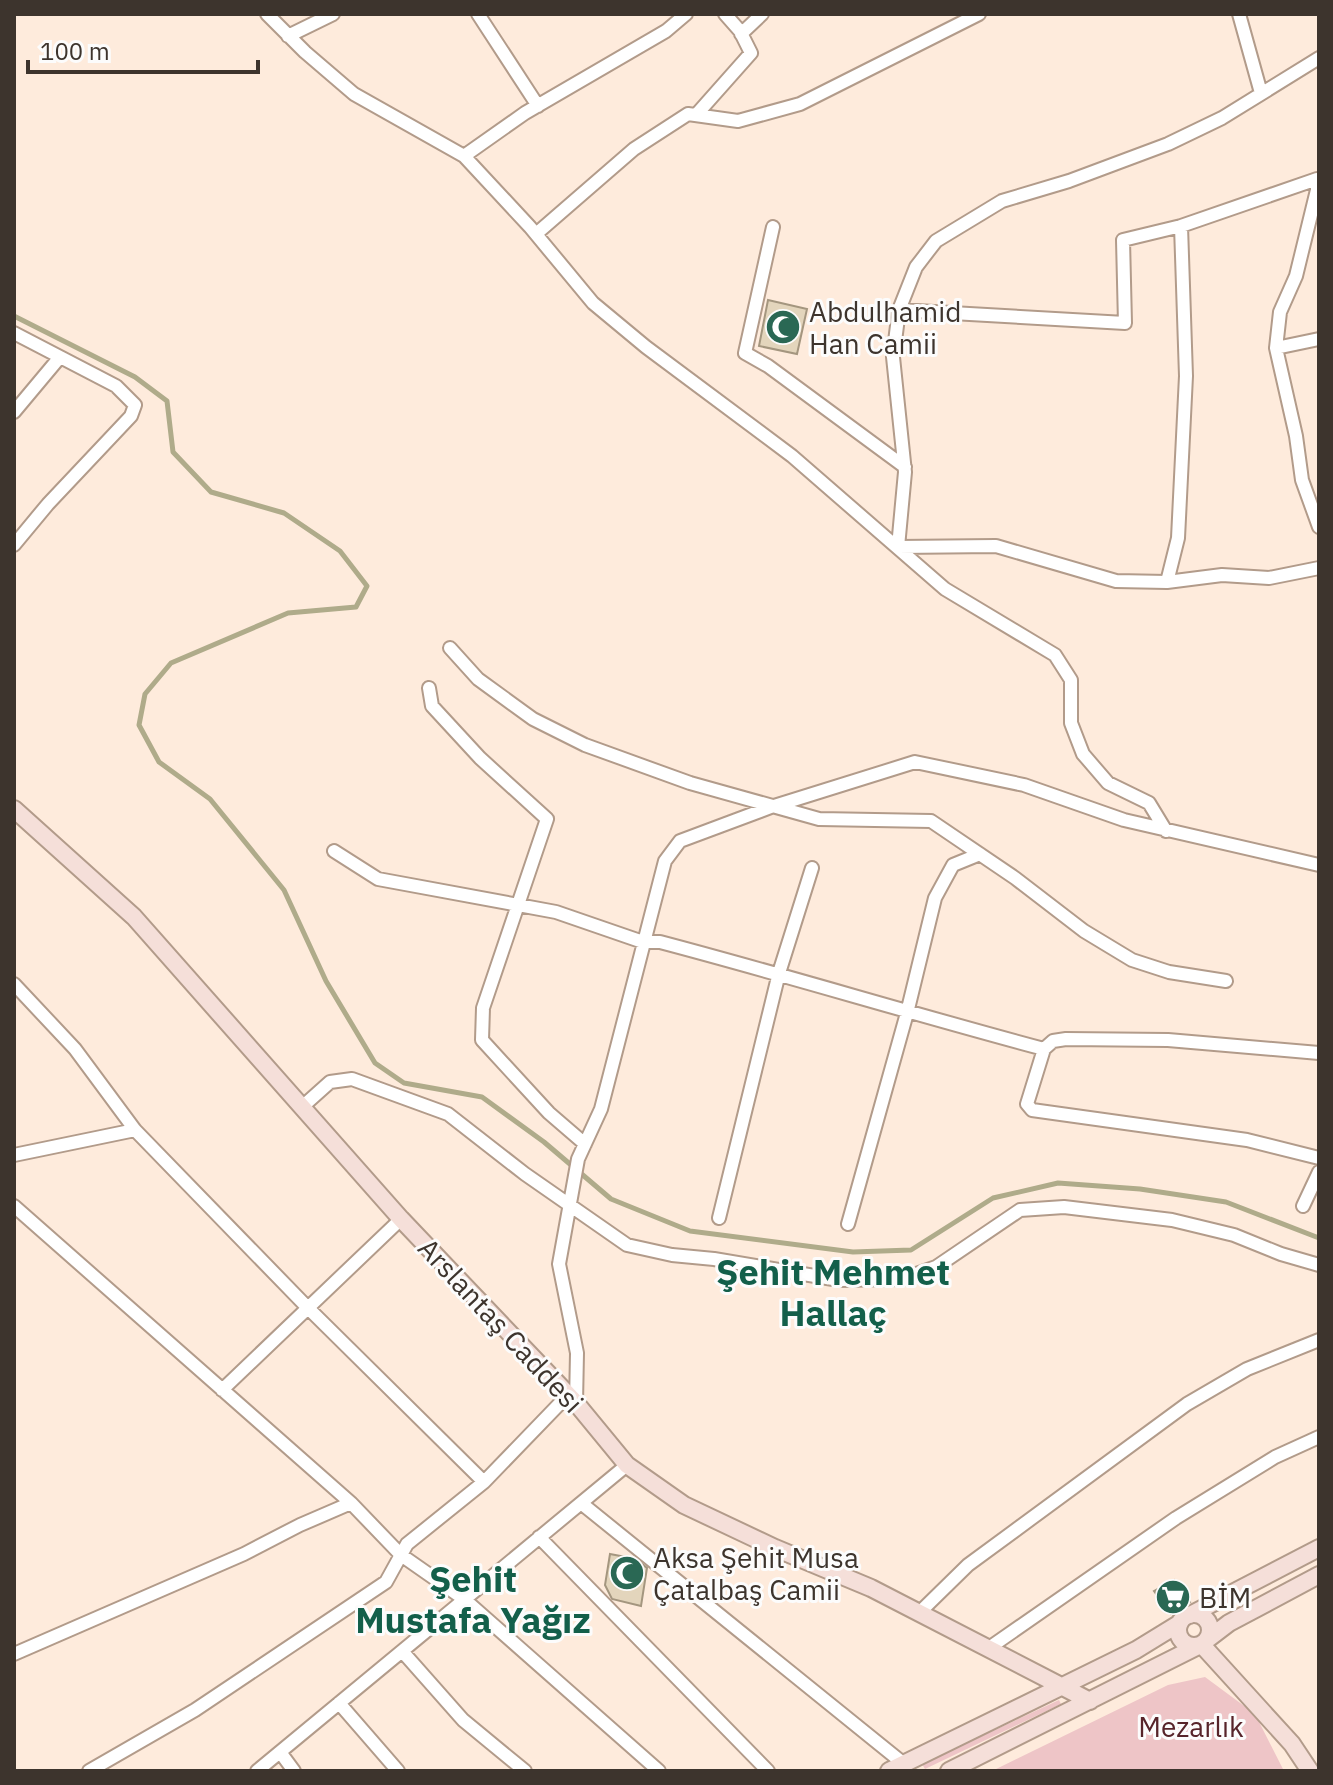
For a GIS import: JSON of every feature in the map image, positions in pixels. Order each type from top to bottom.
[{"type":"main road","name":"Arslantaş Caddesi","points":[[14,809],[134,917],[401,1219],[572,1399],[627,1465],[684,1505],[920,1612],[1090,1701]]},
{"type":"main road","points":[[897,1767],[1136,1650],[1185,1619],[1319,1548]]},
{"type":"main road","points":[[949,1771],[1203,1643],[1229,1623],[1319,1575]]},
{"type":"main road","points":[[1199,1615],[1206,1619],[1210,1627],[1203,1643],[1187,1645],[1182,1640],[1178,1634],[1185,1619],[1199,1615]]},
{"type":"main road","points":[[1203,1643],[1292,1744],[1310,1771]]},
{"type":"street","points":[[267,14],[354,94],[464,156],[536,234],[593,303],[646,347],[792,456],[945,589],[1055,655],[1071,680],[1071,723],[1083,754],[1108,783],[1149,803],[1166,831]]},
{"type":"street","points":[[288,36],[333,14]]},
{"type":"street","points":[[478,14],[538,106]]},
{"type":"street","points":[[464,156],[538,106],[666,31],[686,14]]},
{"type":"street","points":[[696,115],[751,53],[725,14]]},
{"type":"street","points":[[741,34],[762,14]]},
{"type":"street","points":[[536,234],[634,149],[688,114],[738,121],[800,104],[979,14]]},
{"type":"street","points":[[1239,14],[1261,93]]},
{"type":"street","points":[[898,547],[905,467],[893,357],[899,310],[916,267],[936,241],[1002,201],[1069,181],[1168,144],[1222,118],[1319,58]]},
{"type":"street","points":[[899,310],[1125,323],[1123,240],[1181,226],[1317,179],[1296,276],[1280,312],[1276,348],[1296,436],[1302,480],[1319,527]]},
{"type":"street","points":[[1167,582],[1178,538],[1186,376],[1181,226]]},
{"type":"street","points":[[773,227],[745,353],[768,366],[905,467]]},
{"type":"street","points":[[14,333],[116,386],[135,405],[131,416],[14,545]]},
{"type":"street","points":[[1276,348],[1319,339]]},
{"type":"street","points":[[14,412],[60,357]]},
{"type":"street","points":[[898,547],[996,546],[1116,581],[1167,582],[1222,575],[1269,578],[1319,568]]},
{"type":"street","points":[[450,648],[478,679],[533,719],[585,745],[690,783],[819,819],[931,821],[1084,931],[1132,960],[1169,972],[1226,981]]},
{"type":"street","points":[[429,688],[432,706],[480,758],[547,819],[483,1008],[482,1040],[549,1113],[585,1144]]},
{"type":"street","points":[[89,1771],[195,1710],[386,1582],[407,1544],[484,1482],[572,1399],[577,1353],[559,1264],[578,1159],[601,1109],[665,861],[680,841],[771,807],[915,762],[1024,785],[1124,820],[1166,831],[1319,865]]},
{"type":"street","points":[[334,851],[378,879],[556,912],[643,942],[660,942],[779,973],[907,1013],[1044,1049]]},
{"type":"street","points":[[848,1224],[907,1013],[935,898],[953,865],[980,854]]},
{"type":"street","points":[[719,1218],[779,973],[812,868]]},
{"type":"street","points":[[14,984],[75,1049],[135,1130],[307,1307],[484,1482]]},
{"type":"street","points":[[1319,1053],[1168,1040],[1053,1041],[1044,1049],[1027,1104],[1032,1110],[1247,1140],[1319,1158]]},
{"type":"street","points":[[302,1107],[330,1082],[352,1079],[448,1114],[525,1174],[572,1200],[627,1245],[672,1255],[839,1280],[902,1279],[936,1267],[1020,1210],[1064,1207],[1172,1220],[1234,1235],[1319,1265]]},
{"type":"street","points":[[14,1155],[135,1130]]},
{"type":"street","points":[[1303,1206],[1319,1172]]},
{"type":"street","points":[[14,1206],[351,1503],[401,1555],[464,1599],[659,1771]]},
{"type":"street","points":[[222,1390],[401,1219]]},
{"type":"street","points":[[920,1612],[968,1565],[1187,1404],[1247,1369],[1319,1340]]},
{"type":"street","points":[[989,1648],[1176,1518],[1275,1457],[1319,1437]]},
{"type":"street","points":[[257,1771],[627,1465]]},
{"type":"street","points":[[14,1654],[244,1554],[351,1503]]},
{"type":"street","points":[[581,1503],[897,1767]]},
{"type":"street","points":[[539,1537],[768,1771]]},
{"type":"street","points":[[402,1651],[463,1720],[525,1771]]},
{"type":"street","points":[[339,1703],[398,1771]]},
{"type":"street","points":[[280,1752],[294,1771]]},
{"type":"green space","name":"Mezarlık","points":[[1205,1677],[1255,1714],[1284,1771],[992,1771],[1168,1685]]},
{"type":"green space","points":[[1059,1700],[1061,1704],[925,1769],[922,1764]]},
{"type":"building","name":"Abdulhamid Han Camii","points":[[768,300],[807,309],[797,354],[759,346]]},
{"type":"building","name":"Aksa Şehit Musa Çatalbaş Camii","points":[[610,1554],[636,1559],[647,1568],[641,1606],[612,1599],[605,1585]]},
{"type":"building","points":[[1174,1580],[1190,1602],[1171,1614],[1154,1591]]},
{"type":"waterway","points":[[14,316],[135,377],[167,401],[173,452],[211,492],[284,513],[340,551],[367,586],[356,607],[288,613],[171,663],[145,694],[139,725],[159,762],[210,799],[284,890],[326,981],[375,1063],[404,1083],[482,1097],[544,1142],[611,1199],[690,1231],[853,1252],[911,1250],[993,1198],[1058,1183],[1140,1189],[1226,1202],[1319,1238]]},
{"type":"place","name":"Abdulhamid Han Camii","points":[[783,327]]},
{"type":"place","name":"Aksa Şehit Musa Çatalbaş Camii","points":[[627,1573]]},
{"type":"place","name":"BİM","points":[[1173,1597]]},
{"type":"district","name":"Şehit Mehmet Hallaç","points":[[833,1292]]},
{"type":"district","name":"Şehit Mustafa Yağız","points":[[473,1598]]}]
